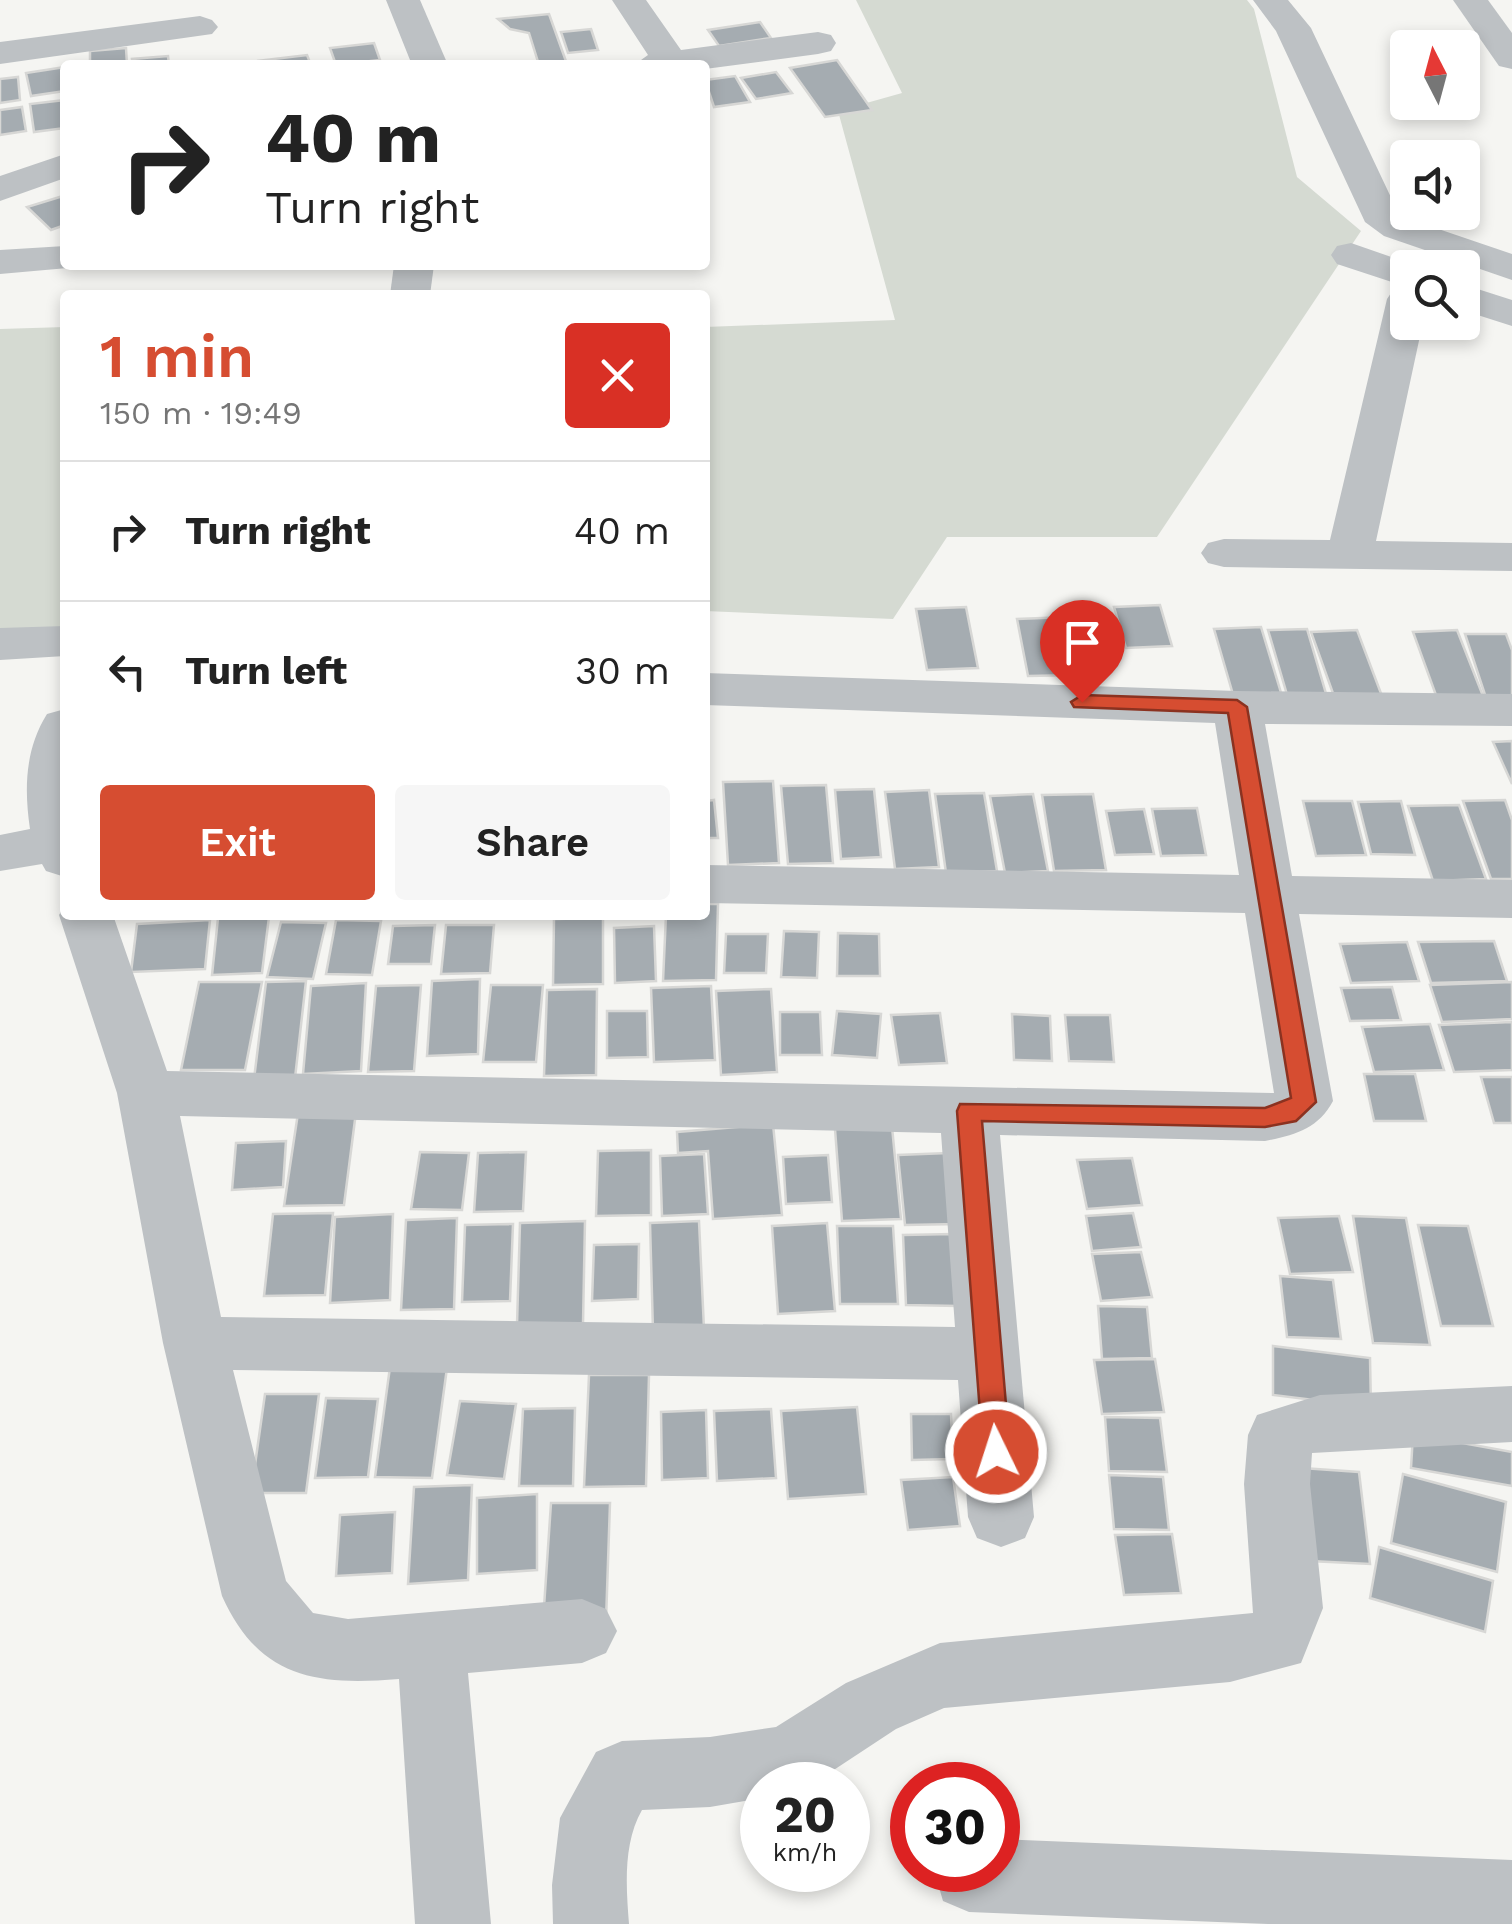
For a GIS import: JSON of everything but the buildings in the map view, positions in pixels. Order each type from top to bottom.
[{"type":"street","points":[[403,0],[428,60]]},
{"type":"street","points":[[629,0],[659,60]]},
{"type":"street","points":[[1270,0],[1293,28],[1379,214],[1398,228],[1512,268]]},
{"type":"street","points":[[1470,0],[1512,58]]},
{"type":"street","points":[[0,53],[196,16],[211,60]]},
{"type":"street","points":[[692,60],[818,44]]},
{"type":"street","points":[[0,162],[60,156]]},
{"type":"street","points":[[0,188],[60,167]]},
{"type":"street","points":[[1351,255],[1390,269]]},
{"type":"street","points":[[0,262],[60,258]]},
{"type":"street","points":[[1480,302],[1512,314]]},
{"type":"street","points":[[1350,555],[1399,340]]},
{"type":"street","points":[[1224,553],[1512,557]]},
{"type":"street","points":[[0,644],[60,641]]},
{"type":"street","points":[[710,689],[1237,707],[1512,710]]},
{"type":"street","points":[[146,1092],[1265,1118],[1296,1108],[1304,1102],[1265,892],[1237,707]]},
{"type":"street","points":[[60,749],[54,777],[60,840]]},
{"type":"street","points":[[0,853],[60,850]]},
{"type":"street","points":[[710,884],[1512,899]]},
{"type":"street","points":[[88,920],[146,1092],[195,1343],[256,1596],[294,1642],[348,1650],[582,1630]]},
{"type":"street","points":[[969,1111],[1002,1516]]},
{"type":"street","points":[[195,1343],[988,1354]]},
{"type":"street","points":[[591,1924],[589,1886],[597,1818],[622,1776],[710,1772],[789,1759],[870,1706],[940,1676],[1230,1650],[1277,1640],[1289,1608],[1277,1484],[1280,1434],[1320,1423],[1512,1414]]},
{"type":"street","points":[[430,1644],[453,1924]]},
{"type":"street","points":[[1020,1877],[1512,1897]]},
{"type":"shaded area","points":[[856,0],[1247,0],[1254,9],[1297,177],[1361,231],[1157,537],[947,537],[893,619],[710,611],[710,327],[895,320],[838,111],[902,93]]},
{"type":"shaded area","points":[[60,327],[60,628],[0,630],[0,329]]},
{"type":"route","points":[[996,1452],[969,1111],[1265,1118],[1287,1114],[1304,1102],[1265,892],[1237,707],[1082,702]]}]
